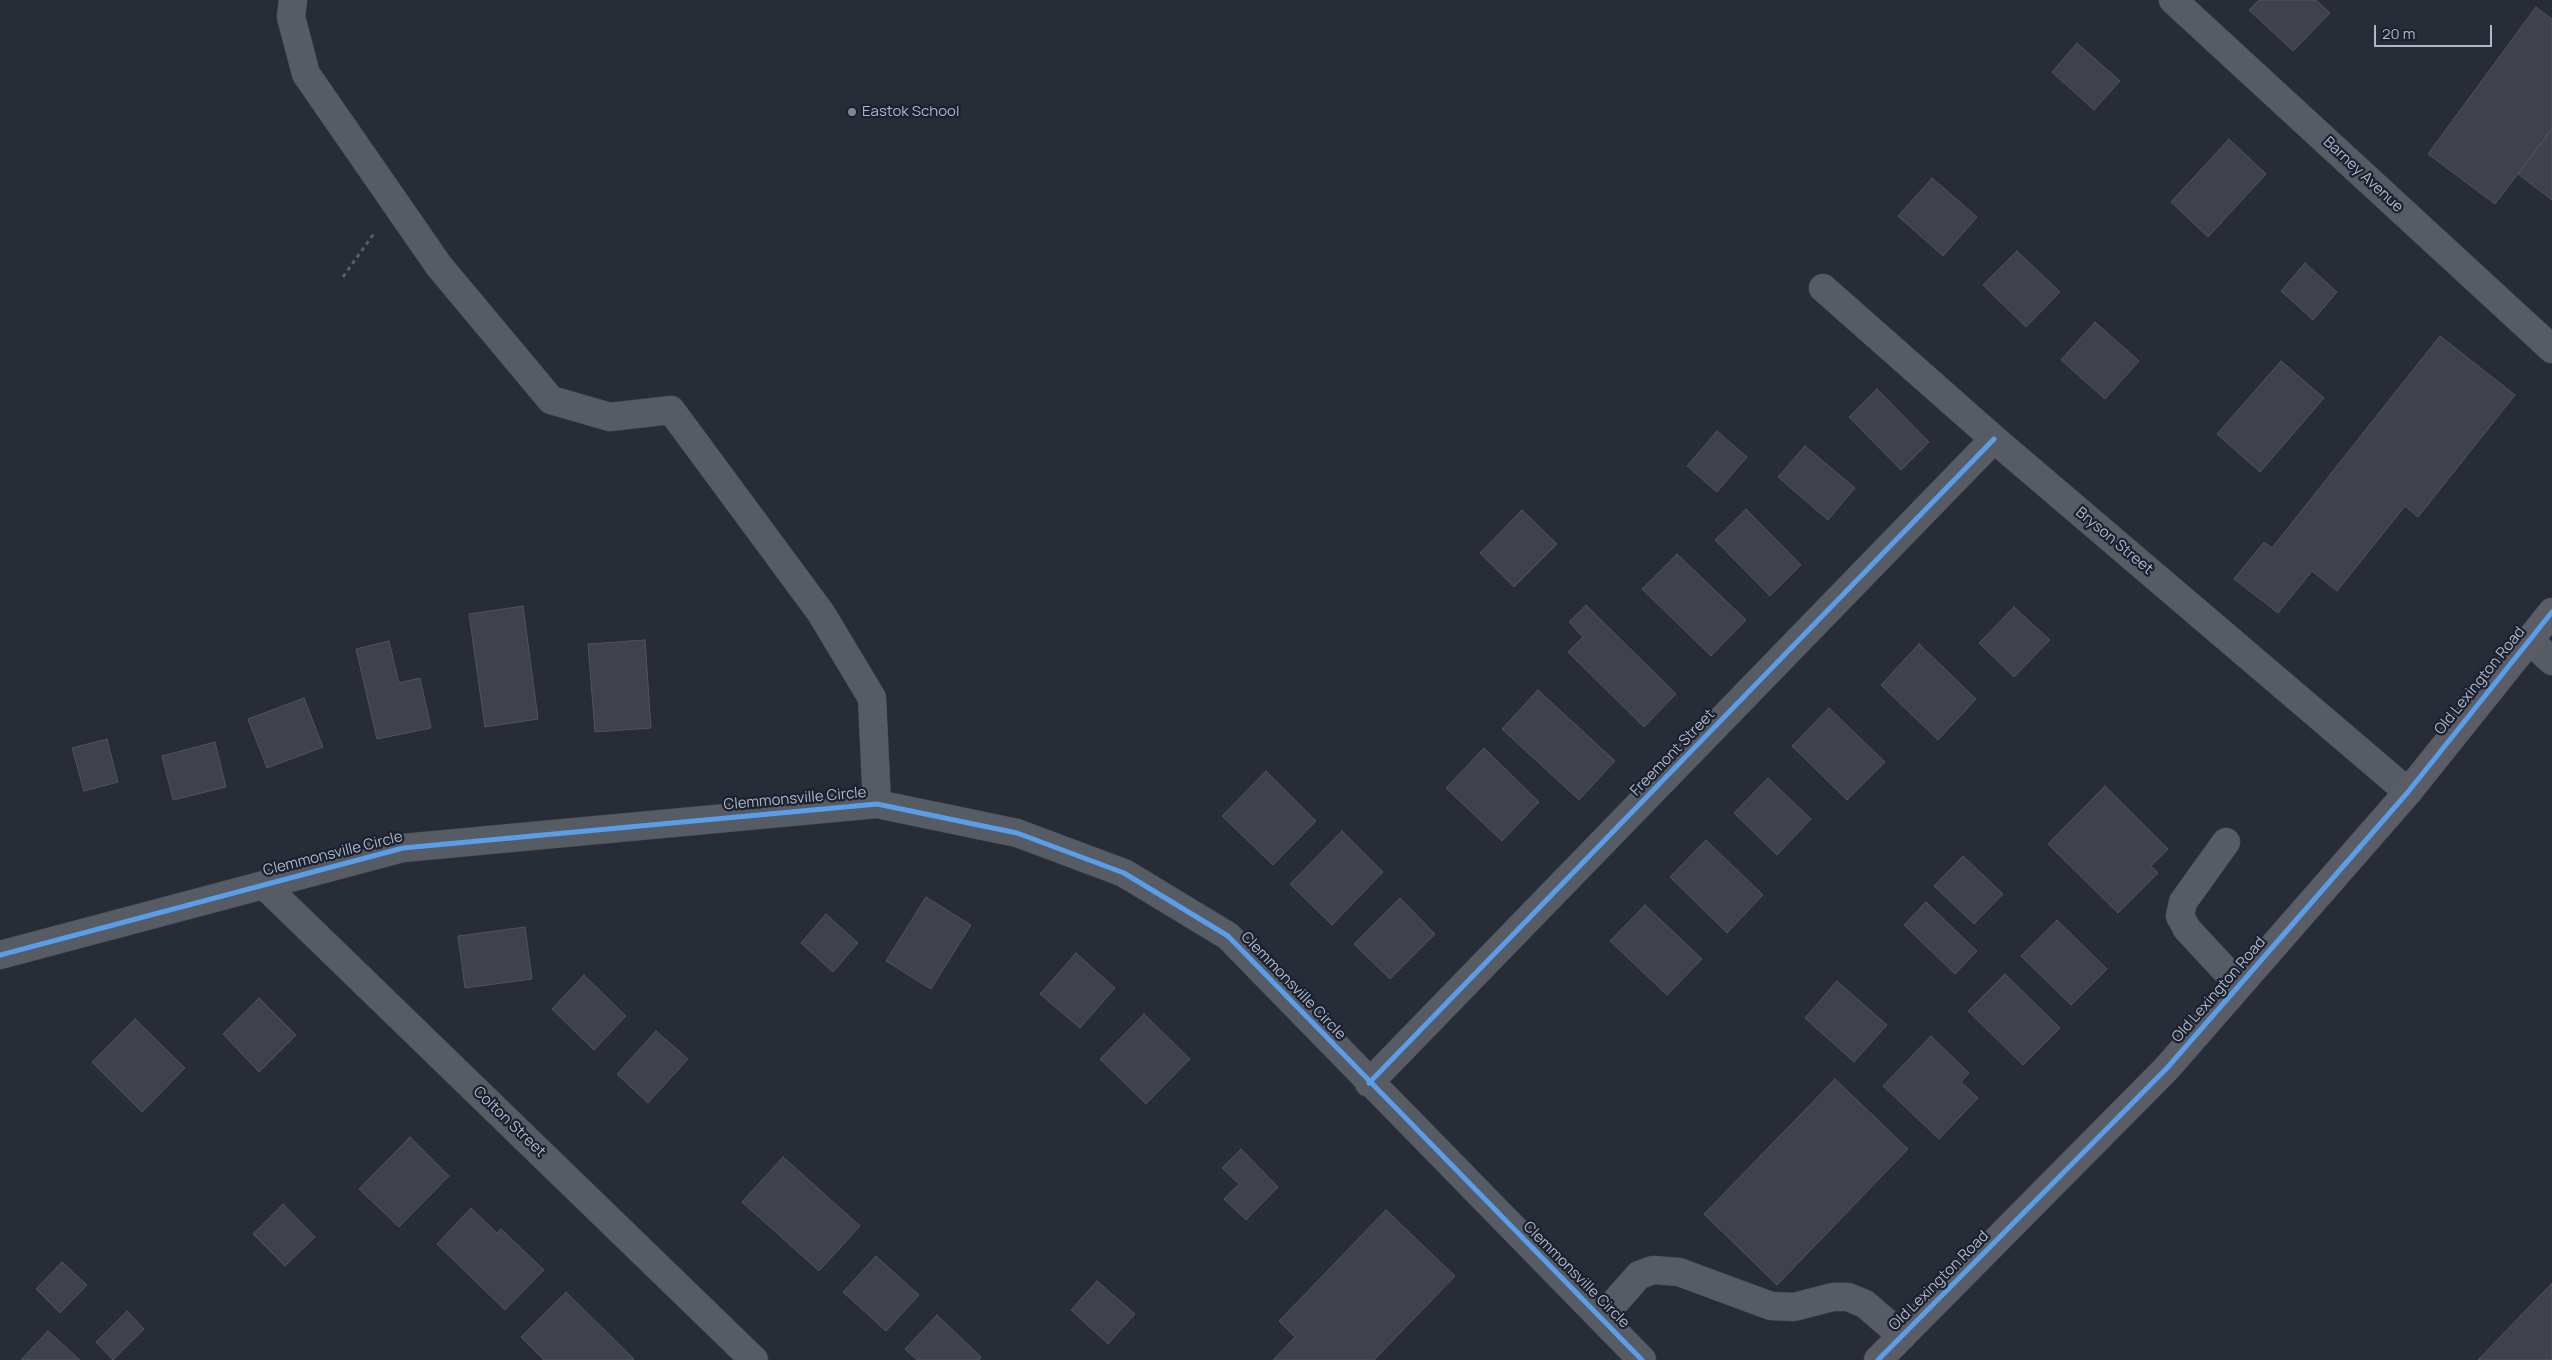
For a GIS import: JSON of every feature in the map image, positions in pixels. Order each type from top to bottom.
[{"type":"main road","name":"Old Lexington Road","points":[[1878,1360],[2167,1068],[2408,792],[2552,612]]},
{"type":"street","points":[[293,0],[291,17],[306,74],[439,266],[551,400],[610,416],[670,410],[821,613],[872,698],[877,804]]},
{"type":"street","name":"Barney Avenue","points":[[2173,0],[2552,349]]},
{"type":"street","name":"Bryson Street","points":[[1822,288],[1994,439],[2408,792]]},
{"type":"street","name":"Freemont Street","points":[[1369,1083],[1994,439]]},
{"type":"street","points":[[2530,640],[2552,661]]},
{"type":"street","name":"Clemmonsville Circle","points":[[0,955],[403,848],[877,804],[1017,833],[1124,873],[1228,936],[1369,1083],[1642,1360]]},
{"type":"street","points":[[2226,842],[2183,902],[2180,916],[2186,929],[2239,985]]},
{"type":"street","name":"Colton Street","points":[[264,885],[754,1360]]},
{"type":"street","points":[[1601,1318],[1639,1275],[1653,1270],[1679,1272],[1771,1306],[1794,1307],[1833,1296],[1848,1297],[1864,1304],[1902,1336]]},
{"type":"path","points":[[343,277],[396,203]]},
{"type":"building","points":[[2259,0],[2316,0],[2330,13],[2293,51],[2249,10]]},
{"type":"building","points":[[2536,7],[2552,19],[2552,129],[2495,204],[2428,154]]},
{"type":"building","points":[[2077,43],[2120,81],[2094,110],[2052,72]]},
{"type":"building","points":[[2552,129],[2552,200],[2518,174]]},
{"type":"building","points":[[2229,139],[2266,174],[2208,237],[2171,202]]},
{"type":"building","points":[[1932,178],[1977,217],[1943,256],[1898,216]]},
{"type":"building","points":[[2017,251],[2060,292],[2026,327],[1983,285]]},
{"type":"building","points":[[2305,263],[2337,292],[2313,320],[2281,291]]},
{"type":"building","points":[[2095,322],[2139,361],[2105,399],[2061,360]]},
{"type":"building","points":[[2440,336],[2515,395],[2418,517],[2405,506],[2337,591],[2312,571],[2278,613],[2234,579],[2264,542],[2272,548]]},
{"type":"building","points":[[2281,361],[2324,398],[2260,472],[2217,434]]},
{"type":"building","points":[[1877,389],[1929,442],[1901,470],[1849,417]]},
{"type":"building","points":[[1717,431],[1747,457],[1717,492],[1687,466]]},
{"type":"building","points":[[1805,446],[1855,488],[1828,520],[1778,477]]},
{"type":"building","points":[[1746,509],[1801,565],[1770,596],[1715,540]]},
{"type":"building","points":[[1522,510],[1557,544],[1514,587],[1480,553]]},
{"type":"building","points":[[1677,554],[1746,620],[1711,656],[1642,589]]},
{"type":"building","points":[[1586,605],[1676,694],[1644,727],[1568,652],[1583,637],[1569,622]]},
{"type":"building","points":[[523,606],[538,719],[485,727],[469,614]]},
{"type":"building","points":[[2014,607],[2050,640],[2014,677],[1979,643]]},
{"type":"building","points":[[645,640],[651,728],[595,732],[588,644]]},
{"type":"building","points":[[389,641],[399,683],[420,678],[431,728],[377,739],[356,649]]},
{"type":"building","points":[[1919,644],[1976,699],[1938,740],[1881,685]]},
{"type":"building","points":[[1538,690],[1615,761],[1579,800],[1502,729]]},
{"type":"building","points":[[304,698],[323,747],[267,768],[248,719]]},
{"type":"building","points":[[1829,708],[1885,762],[1847,800],[1792,746]]},
{"type":"building","points":[[107,739],[118,782],[84,791],[72,748]]},
{"type":"building","points":[[215,742],[226,787],[173,800],[162,756]]},
{"type":"building","points":[[1484,748],[1539,802],[1502,841],[1446,788]]},
{"type":"building","points":[[1266,771],[1316,821],[1273,865],[1222,816]]},
{"type":"building","points":[[1768,778],[1811,819],[1777,855],[1734,813]]},
{"type":"building","points":[[2105,786],[2168,849],[2151,866],[2158,873],[2118,913],[2048,844]]},
{"type":"building","points":[[1342,831],[1383,872],[1332,925],[1290,884]]},
{"type":"building","points":[[1706,840],[1763,895],[1727,933],[1670,877]]},
{"type":"building","points":[[1963,856],[2003,894],[1974,924],[1934,886]]},
{"type":"building","points":[[926,897],[971,925],[931,989],[886,961]]},
{"type":"building","points":[[1400,898],[1435,934],[1390,979],[1354,944]]},
{"type":"building","points":[[1926,902],[1977,951],[1955,974],[1904,925]]},
{"type":"building","points":[[1645,905],[1702,959],[1667,995],[1610,941]]},
{"type":"building","points":[[826,914],[858,943],[833,972],[801,943]]},
{"type":"building","points":[[2057,920],[2107,969],[2071,1005],[2021,956]]},
{"type":"building","points":[[525,927],[532,979],[465,988],[458,936]]},
{"type":"building","points":[[1076,953],[1115,988],[1080,1028],[1040,994]]},
{"type":"building","points":[[2005,974],[2060,1028],[2023,1065],[1968,1011]]},
{"type":"building","points":[[584,975],[626,1016],[594,1050],[552,1009]]},
{"type":"building","points":[[1837,981],[1887,1025],[1854,1062],[1805,1018]]},
{"type":"building","points":[[259,998],[296,1035],[259,1072],[223,1034]]},
{"type":"building","points":[[1144,1014],[1190,1059],[1146,1104],[1100,1059]]},
{"type":"building","points":[[135,1019],[185,1068],[142,1112],[92,1062]]},
{"type":"building","points":[[656,1031],[688,1059],[648,1103],[617,1074]]},
{"type":"building","points":[[1931,1036],[1969,1073],[1961,1082],[1978,1098],[1939,1139],[1883,1086]]},
{"type":"building","points":[[1835,1079],[1908,1149],[1777,1285],[1704,1214]]},
{"type":"building","points":[[410,1137],[449,1176],[399,1227],[359,1189]]},
{"type":"building","points":[[1241,1149],[1278,1187],[1246,1220],[1224,1199],[1239,1184],[1222,1168]]},
{"type":"building","points":[[783,1157],[860,1226],[819,1271],[742,1202]]},
{"type":"building","points":[[283,1204],[315,1237],[285,1266],[253,1234]]},
{"type":"building","points":[[471,1208],[497,1233],[501,1229],[544,1270],[505,1310],[437,1244]]},
{"type":"building","points":[[1386,1210],[1455,1276],[1374,1360],[1273,1360],[1295,1337],[1279,1321]]},
{"type":"building","points":[[876,1256],[919,1295],[886,1331],[843,1292]]},
{"type":"building","points":[[62,1262],[87,1285],[60,1313],[36,1289]]},
{"type":"building","points":[[1097,1281],[1135,1314],[1108,1344],[1071,1310]]},
{"type":"building","points":[[2552,1283],[2552,1360],[2478,1360]]},
{"type":"building","points":[[566,1292],[633,1360],[544,1360],[521,1337]]},
{"type":"building","points":[[127,1311],[144,1329],[113,1360],[96,1342]]},
{"type":"building","points":[[937,1315],[981,1357],[979,1360],[917,1360],[905,1349]]},
{"type":"building","points":[[48,1331],[80,1360],[21,1360]]},
{"type":"cycle path","points":[[1369,1083],[1994,439]]},
{"type":"cycle path","points":[[1878,1360],[2167,1068],[2408,792],[2552,612]]},
{"type":"cycle path","points":[[0,955],[403,848],[877,804],[1017,833],[1124,873],[1228,936],[1642,1360]]},
{"type":"place","name":"Eastok School","points":[[852,112]]}]
